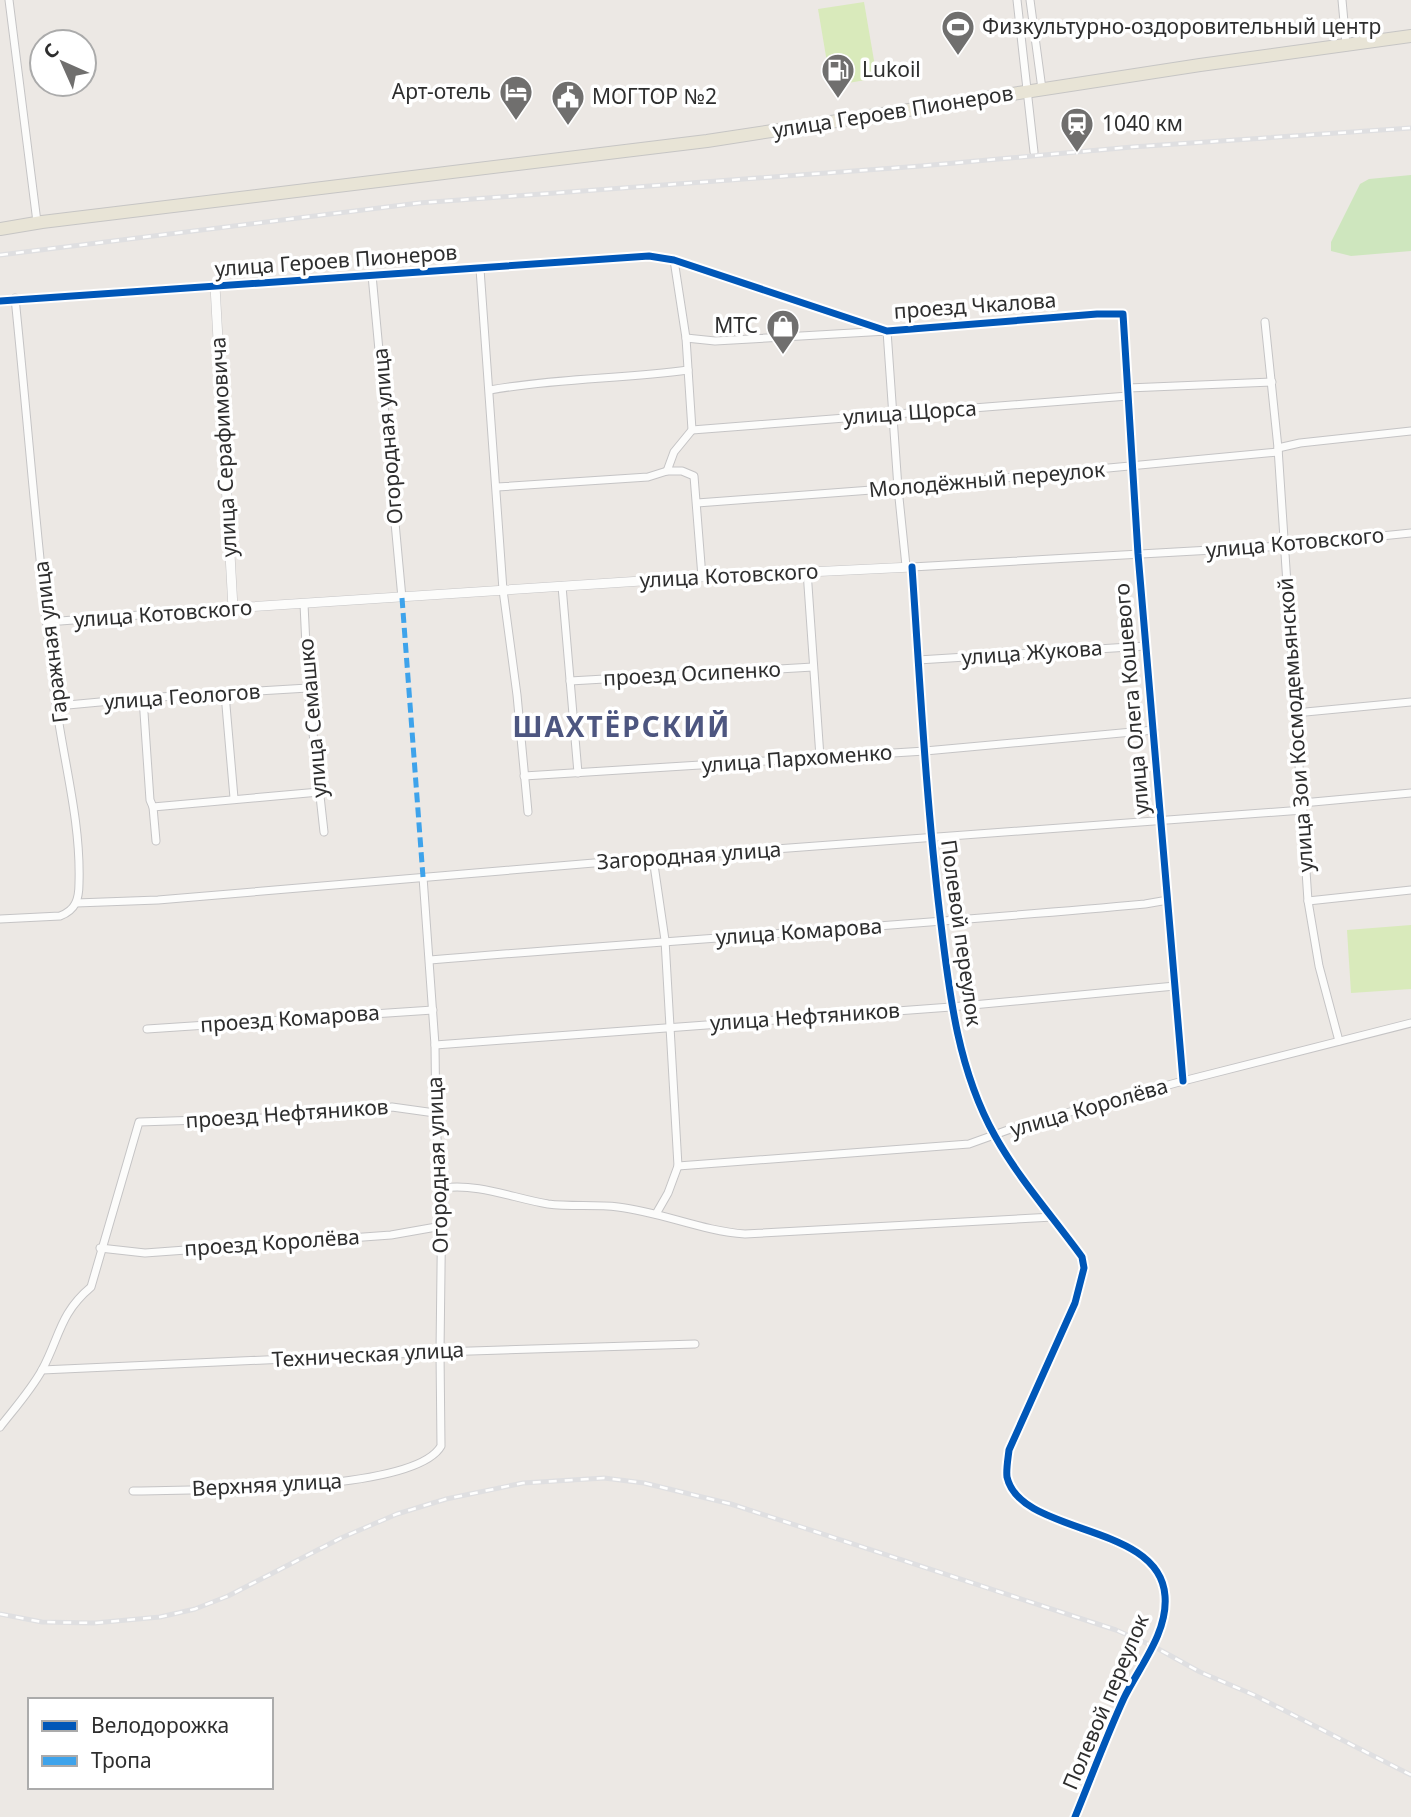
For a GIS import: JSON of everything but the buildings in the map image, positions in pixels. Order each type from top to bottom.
[{"type":"main road","name":"улица Героев Пионеров","points":[[0,229],[37,222],[694,143],[1411,36]]},
{"type":"street","points":[[9,0],[37,222]]},
{"type":"street","points":[[1017,0],[1035,90]]},
{"type":"street","points":[[1030,0],[1035,90],[1034,152]]},
{"type":"street","points":[[1342,0],[1346,44]]},
{"type":"street","name":"улица Героев Пионеров","points":[[0,301],[480,269],[618,257],[649,256],[674,260]]},
{"type":"street","points":[[667,471],[674,452],[692,430],[686,338],[674,260]]},
{"type":"street","name":"проезд Чкалова","points":[[674,260],[887,331]]},
{"type":"street","points":[[480,269],[503,590],[517,695],[528,812]]},
{"type":"street","name":"Огородная улица","points":[[372,275],[402,598]]},
{"type":"street","name":"улица Серафимовича","points":[[215,286],[233,608]]},
{"type":"street","name":"Гаражная улица","points":[[15,298],[47,622],[75,817],[79,881],[76,903]]},
{"type":"street","name":"проезд Чкалова","points":[[686,338],[715,341],[1123,314]]},
{"type":"street","name":"улица Олега Кошевого","points":[[1123,314],[1135,467],[1138,554],[1183,1081]]},
{"type":"street","name":"улица Зои Космодемьянской","points":[[1265,321],[1278,450],[1308,901],[1319,966],[1339,1041]]},
{"type":"street","name":"Полевой переулок","points":[[887,331],[898,488],[918,660],[930,839],[951,1007],[967,1069],[995,1135],[1030,1188],[1082,1257],[1084,1268],[1075,1303],[1009,1450],[1007,1477],[1013,1491],[1024,1502],[1051,1516],[1111,1538],[1141,1556],[1162,1580],[1166,1594],[1162,1620],[1153,1646],[1123,1700],[1075,1817]]},
{"type":"street","points":[[490,390],[531,383],[688,370]]},
{"type":"street","name":"улица Щорса","points":[[692,430],[1272,382]]},
{"type":"street","points":[[1278,450],[1300,443],[1411,431]]},
{"type":"street","name":"Молодёжный переулок","points":[[697,503],[1135,467],[1278,450]]},
{"type":"street","points":[[497,487],[648,477],[667,471],[682,471],[694,476],[702,577]]},
{"type":"street","name":"улица Котовского","points":[[47,622],[702,577],[1283,547],[1411,533]]},
{"type":"street","points":[[807,571],[820,757]]},
{"type":"street","points":[[562,586],[578,773]]},
{"type":"street","name":"улица Семашко","points":[[304,604],[308,688],[324,832]]},
{"type":"street","name":"улица Жукова","points":[[918,660],[1146,646]]},
{"type":"street","name":"проезд Осипенко","points":[[570,681],[813,667]]},
{"type":"street","name":"улица Геологов","points":[[57,706],[308,688]]},
{"type":"street","points":[[225,694],[234,798]]},
{"type":"street","points":[[143,698],[150,800],[156,841]]},
{"type":"street","points":[[1295,713],[1411,702]]},
{"type":"street","name":"улица Пархоменко","points":[[524,776],[925,751],[1154,730]]},
{"type":"street","points":[[153,807],[319,792]]},
{"type":"street","name":"Загородная улица","points":[[76,903],[159,900],[653,858],[930,839],[1160,820],[1411,793]]},
{"type":"street","points":[[653,858],[665,940],[678,1166],[668,1193],[656,1214]]},
{"type":"street","name":"Огородная улица","points":[[423,877],[435,1045],[435,1113],[442,1188],[442,1436],[437,1453]]},
{"type":"street","points":[[1308,901],[1411,890]]},
{"type":"street","name":"улица Комарова","points":[[430,960],[665,940],[941,923],[1168,900]]},
{"type":"street","points":[[0,919],[60,916],[72,909],[76,903]]},
{"type":"street","name":"улица Нефтяников","points":[[435,1045],[951,1007],[1175,986]]},
{"type":"street","name":"проезд Комарова","points":[[147,1029],[433,1010]]},
{"type":"street","name":"улица Королёва","points":[[678,1166],[958,1146],[1183,1081],[1411,1023]]},
{"type":"street","name":"проезд Нефтяников","points":[[100,1248],[139,1122],[323,1116],[392,1107],[435,1113]]},
{"type":"street","points":[[442,1188],[474,1187],[549,1204],[618,1207],[656,1214],[716,1231],[745,1234],[1053,1217]]},
{"type":"street","name":"проезд Королёва","points":[[100,1248],[145,1253],[391,1235],[442,1226]]},
{"type":"street","points":[[0,1427],[42,1370],[65,1315],[75,1300],[91,1287],[100,1248]]},
{"type":"street","name":"Техническая улица","points":[[42,1370],[695,1343]]},
{"type":"street","name":"Верхняя улица","points":[[133,1491],[320,1485],[381,1475],[428,1460],[437,1453]]},
{"type":"green space","points":[[864,2],[877,78],[831,86],[818,9]]},
{"type":"green space","points":[[1411,175],[1411,251],[1351,256],[1331,251],[1331,242],[1360,184],[1369,179]]},
{"type":"green space","points":[[1411,925],[1411,989],[1351,993],[1347,930]]},
{"type":"railway","points":[[0,255],[419,203],[1411,128]]},
{"type":"railway","points":[[0,1614],[42,1622],[94,1623],[160,1617],[195,1609],[228,1596],[341,1538],[397,1514],[446,1499],[523,1483],[604,1478],[644,1483],[731,1504],[1116,1630],[1153,1646],[1200,1672],[1254,1695],[1411,1775]]},
{"type":"marked path","points":[[402,598],[423,877]]},
{"type":"cycle path","points":[[0,301],[649,256],[674,260],[887,331],[1123,314],[1138,554],[1183,1081]]},
{"type":"cycle path","points":[[912,567],[935,872],[951,1001],[963,1056],[982,1110],[1004,1152],[1082,1257],[1084,1268],[1075,1303],[1009,1450],[1007,1477],[1017,1496],[1036,1510],[1116,1541],[1140,1554],[1157,1572],[1165,1596],[1165,1610],[1157,1636],[1124,1698],[1075,1817]]},
{"type":"place","name":"Физкультурно-оздоровительный центр","points":[[958,57]]},
{"type":"place","name":"Lukoil","points":[[838,100]]},
{"type":"place","name":"Арт-отель","points":[[516,122]]},
{"type":"place","name":"МОГТОР №2","points":[[568,127]]},
{"type":"place","name":"1040 км","points":[[1077,154]]},
{"type":"place","name":"МТС","points":[[783,356]]},
{"type":"district","name":"ШАХТЁРСКИЙ","points":[[622,727]]}]
